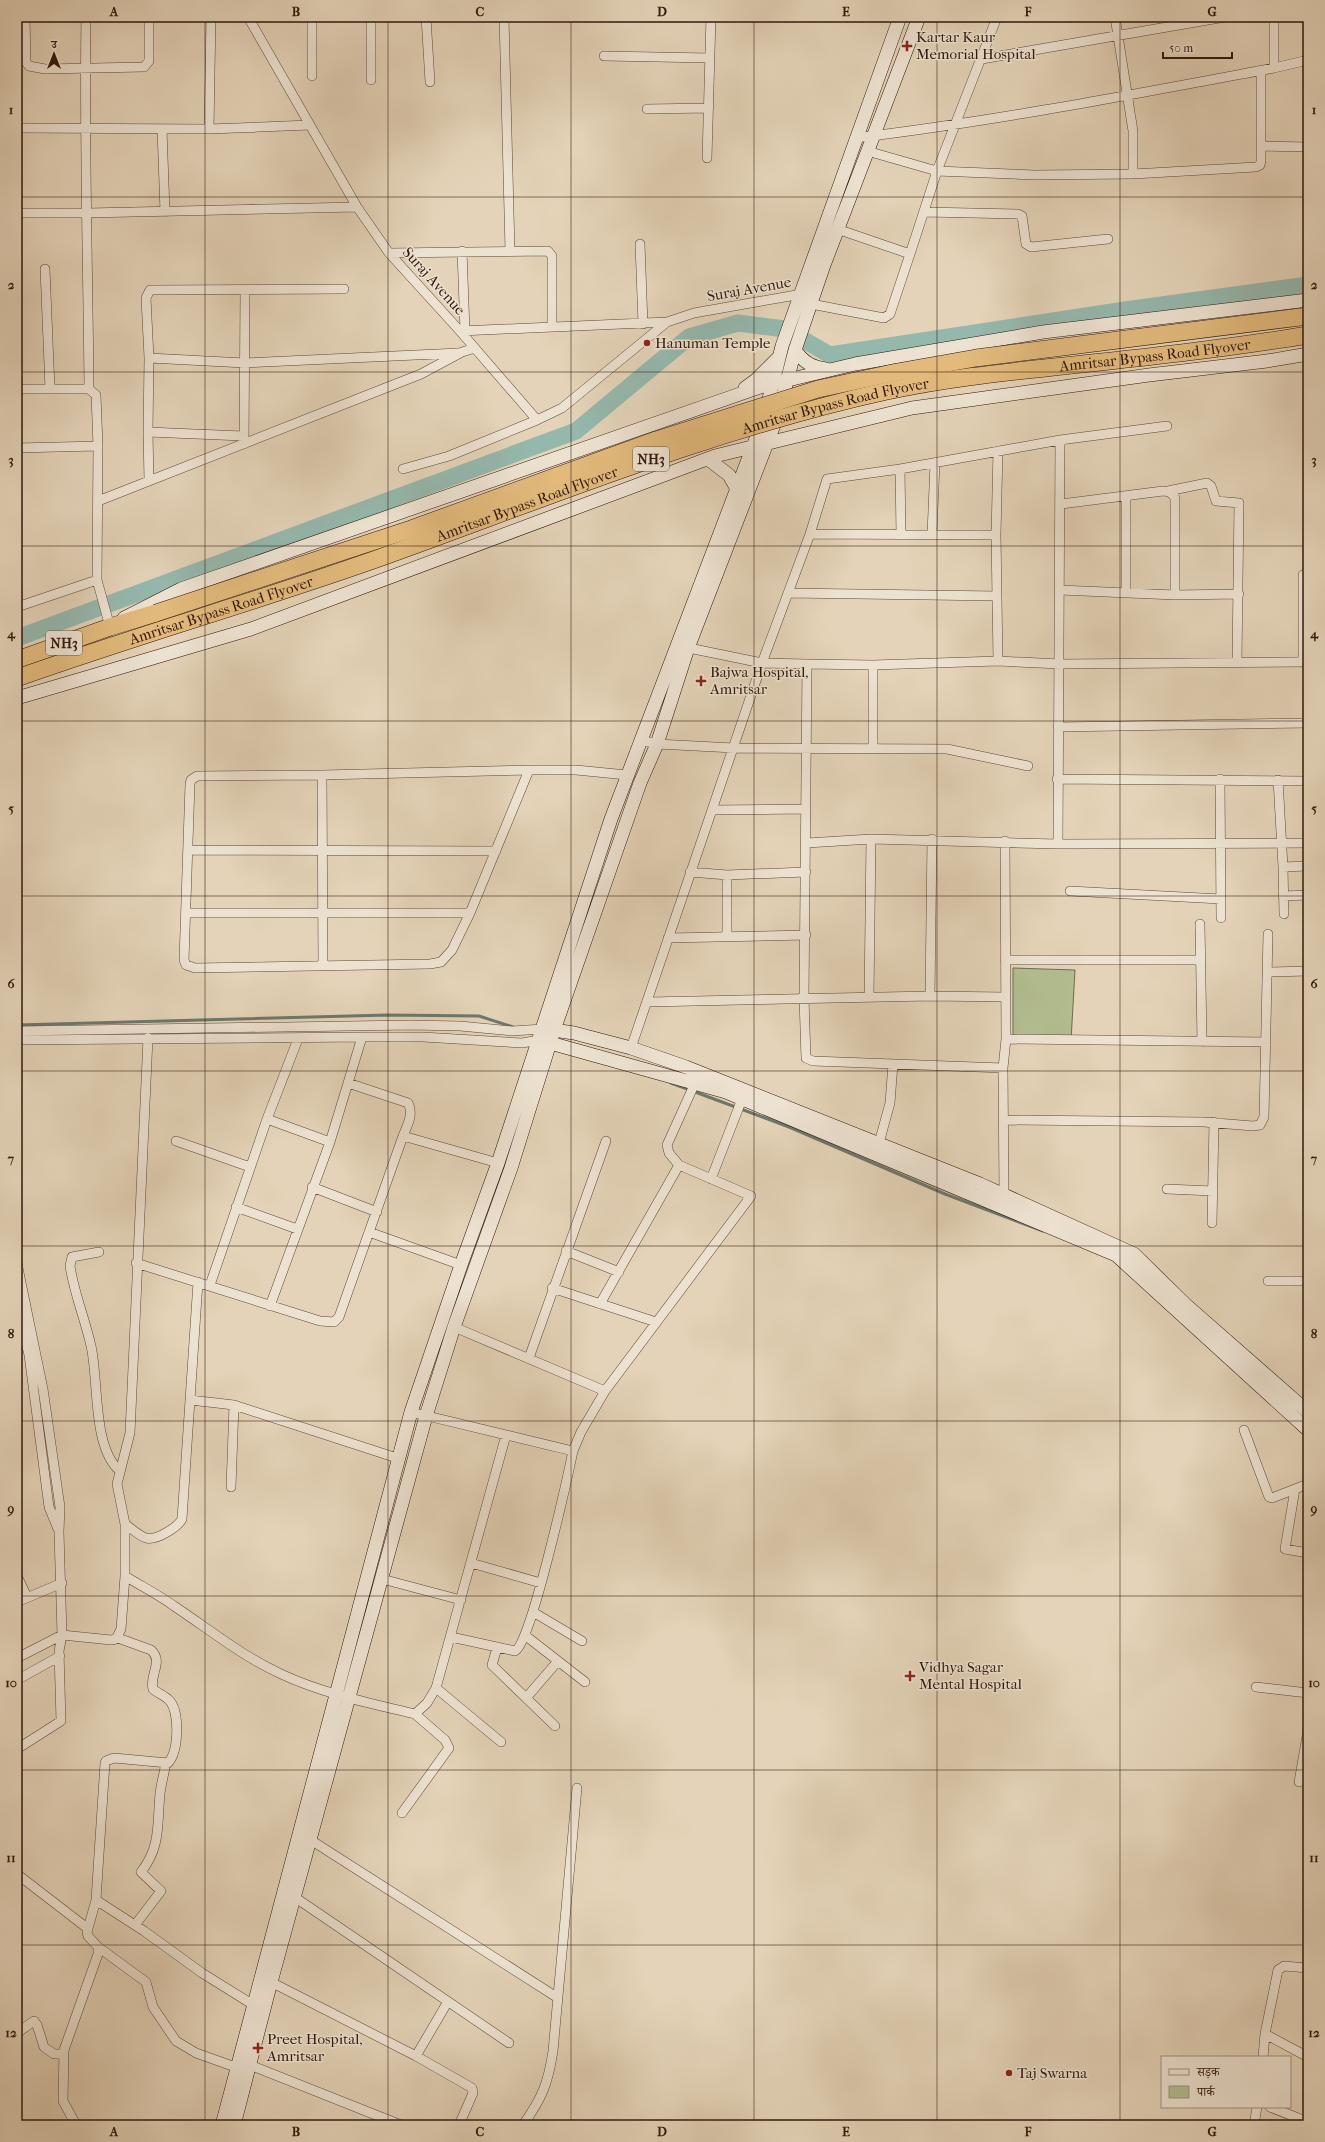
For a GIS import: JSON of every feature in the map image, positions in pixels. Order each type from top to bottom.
[{"type":"highway","name":"Amritsar Bypass Road Flyover","points":[[110,627],[411,529],[656,440],[818,389],[897,372],[976,358],[1308,316]]},
{"type":"highway","name":"Amritsar Bypass Road Flyover","points":[[17,678],[152,631],[342,571],[673,452],[836,403],[891,390],[1000,372],[1203,350],[1308,335]]},
{"type":"highway","name":"NH3","points":[[17,660],[110,627]]},
{"type":"street","points":[[25,17],[26,62],[29,66],[45,69],[140,68],[146,66],[149,61],[149,17]]},
{"type":"street","points":[[86,17],[84,130],[88,213],[89,389]]},
{"type":"street","points":[[208,129],[211,17]]},
{"type":"street","name":"Suraj Avenue","points":[[248,17],[357,207],[389,253],[463,331],[643,324],[667,322],[694,313],[804,306]]},
{"type":"street","points":[[312,17],[312,76]]},
{"type":"street","points":[[371,17],[371,80]]},
{"type":"street","points":[[426,17],[430,82]]},
{"type":"street","points":[[504,17],[510,250]]},
{"type":"street","points":[[707,158],[711,17]]},
{"type":"street","points":[[289,1894],[298,1832],[382,1579],[426,1416],[454,1327],[511,1168],[547,1035],[627,775],[640,740],[682,647],[779,412],[796,348],[804,306],[855,138],[900,17]]},
{"type":"street","points":[[222,2125],[244,2066],[289,1894],[310,1840],[411,1412],[461,1265],[498,1163],[547,1035],[640,782],[656,744],[682,647],[752,447],[765,415],[781,351],[804,306],[837,228],[919,17]]},
{"type":"street","points":[[804,306],[884,318],[890,314],[938,171],[957,125],[997,17]]},
{"type":"street","points":[[1115,17],[1133,131],[1133,174]]},
{"type":"street","points":[[982,59],[1118,36],[1173,22],[1225,17]]},
{"type":"street","points":[[1274,17],[1274,68]]},
{"type":"street","points":[[604,56],[710,58]]},
{"type":"street","points":[[855,138],[957,125],[1261,71],[1308,60]]},
{"type":"street","points":[[867,151],[938,171],[1035,175],[1133,174],[1256,167],[1260,163],[1261,71]]},
{"type":"street","points":[[647,109],[709,108]]},
{"type":"street","points":[[17,128],[84,130],[208,129],[310,125]]},
{"type":"street","points":[[162,129],[165,212]]},
{"type":"street","points":[[1260,146],[1308,147]]},
{"type":"street","points":[[17,213],[165,212],[357,207]]},
{"type":"street","points":[[925,212],[1018,214],[1022,216],[1026,244],[1031,247],[1108,239]]},
{"type":"street","points":[[837,228],[910,254]]},
{"type":"street","points":[[640,244],[643,324]]},
{"type":"street","points":[[389,253],[510,250],[546,251],[552,256],[552,327]]},
{"type":"street","points":[[462,251],[463,331],[475,348],[537,420]]},
{"type":"street","points":[[45,269],[50,389]]},
{"type":"street","points":[[149,481],[149,358],[146,298],[150,290],[245,291],[344,289]]},
{"type":"street","points":[[243,440],[245,291]]},
{"type":"street","points":[[17,389],[89,389],[94,392],[97,401],[98,446],[97,580],[110,627],[138,609],[181,589],[787,379],[828,370],[1043,332],[1308,300]]},
{"type":"street","points":[[403,469],[449,456],[537,420],[562,408],[667,322]]},
{"type":"street","points":[[98,501],[149,481],[243,440],[421,374],[462,352],[475,348]]},
{"type":"street","points":[[796,348],[803,360],[809,365],[828,370]]},
{"type":"street","points":[[732,397],[756,380],[781,351]]},
{"type":"street","points":[[149,358],[245,363],[462,352]]},
{"type":"street","points":[[17,698],[251,629],[708,459],[752,447],[912,408],[1149,375],[1267,361],[1308,354]]},
{"type":"street","points":[[631,1048],[648,1002],[690,872],[713,810],[762,663],[810,534],[827,478],[900,469],[1060,440],[1167,426]]},
{"type":"street","points":[[148,432],[243,440]]},
{"type":"street","points":[[1058,844],[1057,779],[1060,664],[1060,440]]},
{"type":"street","points":[[17,448],[98,446]]},
{"type":"street","points":[[998,451],[996,534],[998,661]]},
{"type":"street","points":[[708,459],[730,475],[738,488]]},
{"type":"street","points":[[932,534],[936,463]]},
{"type":"street","points":[[900,469],[901,534]]},
{"type":"street","points":[[1061,504],[1168,491],[1207,483],[1211,486],[1216,501],[1238,502],[1237,662]]},
{"type":"street","points":[[1168,491],[1175,498],[1175,595]]},
{"type":"street","points":[[1126,496],[1126,593]]},
{"type":"street","points":[[810,534],[996,534]]},
{"type":"street","points":[[682,647],[762,663],[873,665],[998,661],[1060,664],[1305,662],[1303,575]]},
{"type":"street","points":[[17,607],[97,580]]},
{"type":"street","points":[[1060,590],[1175,595],[1238,594]]},
{"type":"street","points":[[788,593],[997,596]]},
{"type":"street","points":[[807,664],[807,843],[804,1055],[808,1060],[1003,1068]]},
{"type":"street","points":[[873,665],[873,748]]},
{"type":"street","points":[[1058,727],[1308,723]]},
{"type":"street","points":[[640,740],[656,744],[734,748],[947,749],[1028,766]]},
{"type":"street","points":[[529,770],[470,913],[452,950],[441,962],[430,964],[190,968],[186,965],[184,960],[189,850],[190,784],[191,780],[197,776],[322,775],[529,770],[576,770],[627,775]]},
{"type":"street","points":[[322,775],[324,966]]},
{"type":"street","points":[[1057,779],[1220,779],[1308,781]]},
{"type":"street","points":[[1220,779],[1219,845],[1221,918]]},
{"type":"street","points":[[1278,780],[1284,914]]},
{"type":"street","points":[[713,810],[806,809]]},
{"type":"street","points":[[807,843],[871,839],[1005,841],[1058,844],[1219,845],[1308,843]]},
{"type":"street","points":[[869,997],[871,839]]},
{"type":"street","points":[[930,996],[932,840]]},
{"type":"street","points":[[1004,1195],[1005,1120],[1003,1068],[1006,1039],[1005,841]]},
{"type":"street","points":[[189,850],[496,852]]},
{"type":"street","points":[[1283,867],[1308,866]]},
{"type":"street","points":[[690,872],[727,875],[806,872]]},
{"type":"street","points":[[727,875],[727,936]]},
{"type":"street","points":[[1070,891],[1221,899]]},
{"type":"street","points":[[1283,896],[1308,895]]},
{"type":"street","points":[[186,913],[470,913]]},
{"type":"street","points":[[1200,924],[1202,1042]]},
{"type":"street","points":[[1005,1120],[1214,1122],[1253,1126],[1260,1124],[1263,1121],[1268,934]]},
{"type":"street","points":[[668,938],[806,935]]},
{"type":"street","points":[[1005,960],[1201,960]]},
{"type":"street","points":[[1267,972],[1308,971]]},
{"type":"street","points":[[648,1002],[930,996],[1005,997]]},
{"type":"street","points":[[17,1031],[411,1025],[460,1026],[547,1035],[631,1048],[686,1067],[879,1143],[1004,1195],[1134,1254],[1186,1305],[1306,1408]]},
{"type":"street","points":[[17,1040],[423,1037],[522,1043],[547,1035],[742,1099],[1116,1255],[1308,1430]]},
{"type":"street","points":[[270,1306],[312,1187],[330,1142],[362,1037]]},
{"type":"street","points":[[118,1638],[121,1629],[125,1576],[125,1524],[117,1490],[120,1471],[130,1433],[136,1263],[148,1038]]},
{"type":"street","points":[[210,1285],[267,1118],[298,1039]]},
{"type":"street","points":[[1006,1039],[1266,1042]]},
{"type":"street","points":[[879,1143],[890,1103],[893,1064]]},
{"type":"street","points":[[136,1263],[210,1285],[270,1306],[320,1321],[330,1322],[336,1320],[377,1212],[410,1117],[410,1108],[408,1103],[348,1083]]},
{"type":"street","points":[[451,1637],[497,1648],[518,1651],[526,1636],[541,1583],[574,1451],[581,1432],[605,1391],[751,1196],[679,1165],[668,1152],[667,1145],[695,1083]]},
{"type":"street","points":[[711,1179],[742,1099]]},
{"type":"street","points":[[267,1118],[330,1142]]},
{"type":"street","points":[[1212,1223],[1214,1122]]},
{"type":"street","points":[[403,1136],[498,1163]]},
{"type":"street","points":[[529,1358],[552,1288],[606,1141]]},
{"type":"street","points":[[176,1142],[250,1167]]},
{"type":"street","points":[[600,1304],[679,1165]]},
{"type":"street","points":[[312,1187],[377,1212]]},
{"type":"street","points":[[1167,1189],[1213,1191]]},
{"type":"street","points":[[236,1207],[297,1229]]},
{"type":"street","points":[[369,1232],[461,1265]]},
{"type":"street","points":[[566,1251],[619,1272]]},
{"type":"street","points":[[99,1252],[72,1257],[70,1266],[93,1356],[99,1422],[102,1437],[112,1462],[120,1471]]},
{"type":"street","points":[[17,1263],[43,1389],[60,1507],[59,1532],[62,1583],[62,1635],[60,1656],[61,1721],[17,1749]]},
{"type":"street","points":[[1268,1281],[1308,1281]]},
{"type":"street","points":[[125,1524],[145,1538],[151,1539],[180,1522],[183,1515],[198,1282]]},
{"type":"street","points":[[552,1288],[656,1322]]},
{"type":"street","points":[[17,1304],[29,1355],[49,1507],[59,1532]]},
{"type":"street","points":[[454,1327],[605,1391]]},
{"type":"street","points":[[190,1400],[234,1405],[400,1458]]},
{"type":"street","points":[[231,1487],[234,1405]]},
{"type":"street","points":[[411,1412],[574,1451]]},
{"type":"street","points":[[1244,1430],[1269,1497],[1272,1498],[1308,1484]]},
{"type":"street","points":[[415,1714],[428,1703],[436,1688],[506,1435]]},
{"type":"street","points":[[1295,1489],[1285,1549],[1287,1551],[1308,1553]]},
{"type":"street","points":[[471,1563],[541,1583]]},
{"type":"street","points":[[17,1576],[27,1597]]},
{"type":"street","points":[[125,1576],[173,1604],[234,1648],[259,1663],[306,1685],[415,1714],[445,1740],[449,1748],[402,1813]]},
{"type":"street","points":[[382,1579],[461,1600]]},
{"type":"street","points":[[17,1602],[62,1583]]},
{"type":"street","points":[[532,1612],[582,1641]]},
{"type":"street","points":[[17,1658],[62,1635],[111,1640],[118,1638],[151,1650],[157,1657],[152,1685],[155,1691],[168,1699],[174,1708],[177,1718],[172,1756],[168,1763],[166,1763],[160,1794],[158,1834],[150,1860],[141,1872],[161,1891],[135,1925]]},
{"type":"street","points":[[526,1636],[585,1682]]},
{"type":"street","points":[[497,1648],[492,1665],[555,1726]]},
{"type":"street","points":[[17,1680],[60,1656]]},
{"type":"street","points":[[526,1698],[558,1661]]},
{"type":"street","points":[[1256,1687],[1308,1693]]},
{"type":"street","points":[[436,1688],[501,1742]]},
{"type":"street","points":[[1300,1782],[1308,1730]]},
{"type":"street","points":[[166,1763],[114,1758],[106,1760],[104,1768],[96,1900],[87,1928],[87,1935],[98,1947],[146,1982],[153,2006],[176,2041],[196,2053],[244,2066],[401,2125]]},
{"type":"street","points":[[523,2125],[544,2092],[549,2078],[558,1998],[577,1788]]},
{"type":"street","points":[[298,1832],[558,1998]]},
{"type":"street","points":[[17,1874],[87,1928]]},
{"type":"street","points":[[289,1894],[509,2044]]},
{"type":"street","points":[[96,1900],[135,1925],[202,1973],[255,2006]]},
{"type":"street","points":[[76,2125],[63,2101],[64,2050],[98,1954],[98,1947]]},
{"type":"street","points":[[1263,2056],[1265,2034],[1278,1970],[1284,1966],[1308,1968]]},
{"type":"street","points":[[234,2125],[255,2006],[266,1979]]},
{"type":"street","points":[[266,1979],[416,2056],[472,2088],[473,2093],[459,2125]]},
{"type":"street","points":[[416,2056],[447,2003]]},
{"type":"street","points":[[17,2033],[34,2021],[37,2025],[44,2048],[57,2054],[62,2054],[64,2050]]},
{"type":"street","points":[[1265,2034],[1308,2057]]},
{"type":"street","points":[[1254,2125],[1257,2108]]},
{"type":"street","points":[[1273,2108],[1308,2122]]},
{"type":"green space","points":[[1013,968],[1075,970],[1071,1041],[1013,1040]]},
{"type":"waterway","points":[[17,638],[576,431],[689,337],[738,323],[785,329],[830,355],[1125,310],[1308,285]]},
{"type":"waterway","points":[[17,1025],[388,1015],[479,1016],[513,1027]]},
{"type":"waterway","points":[[671,1083],[789,1127],[945,1194],[1043,1231]]},
{"type":"place","name":"Kartar Kaur Memorial Hospital","points":[[907,46]]},
{"type":"place","name":"Hanuman Temple","points":[[647,343]]},
{"type":"place","name":"Bajwa Hospital, Amritsar","points":[[701,681]]},
{"type":"place","name":"Vidhya Sagar Mental Hospital","points":[[910,1676]]},
{"type":"place","name":"Preet Hospital, Amritsar","points":[[258,2048]]},
{"type":"place","name":"Taj Swarna","points":[[1009,2073]]}]
